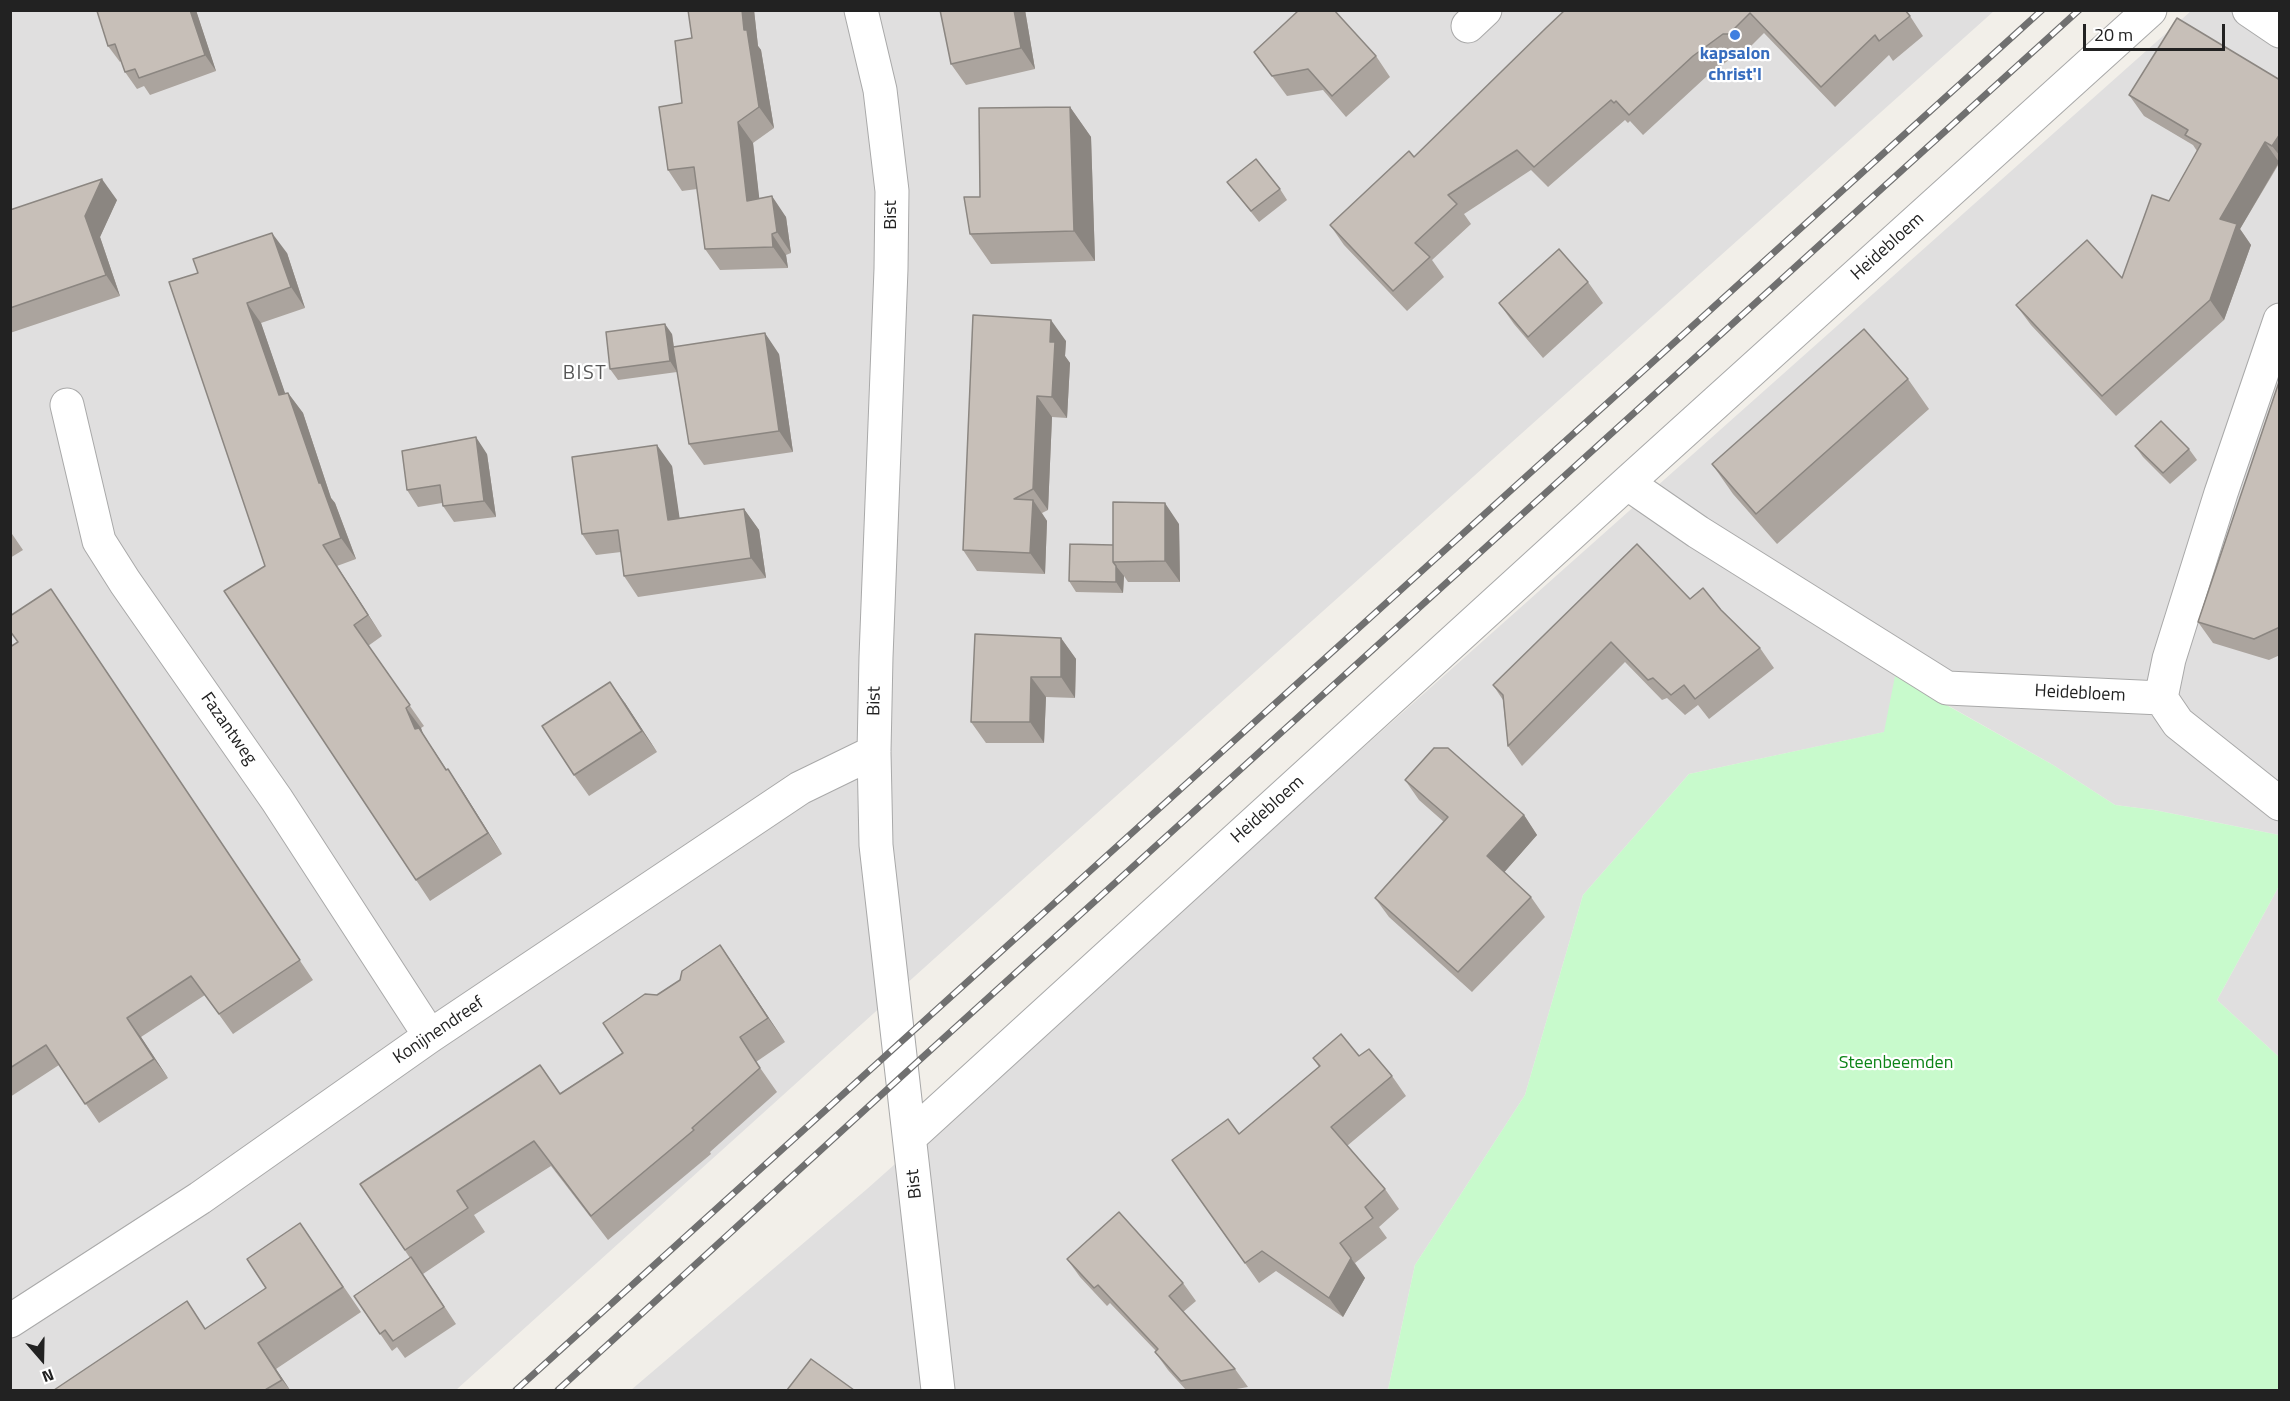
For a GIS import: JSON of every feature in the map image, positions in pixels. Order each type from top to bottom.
[{"type":"street","name":"Bist","points":[[861,10],[880,90],[892,191],[874,752],[876,845],[938,1390]]},
{"type":"street","name":"Heidebloem","points":[[910,1137],[2150,10]]},
{"type":"street","points":[[2249,10],[2280,31]]},
{"type":"street","points":[[2280,320],[2221,493],[2169,659],[2161,698],[2178,723],[2280,804]]},
{"type":"street","name":"Fazantweg","points":[[67,405],[99,541],[277,800],[430,1036]]},
{"type":"street","name":"Heidebloem","points":[[1627,483],[1698,532],[1947,688],[2161,698]]},
{"type":"street","name":"Konijnendreef","points":[[10,1321],[200,1198],[430,1036],[800,788],[874,752]]},
{"type":"shaded area","points":[[10,11],[1994,11],[935,958],[456,1390],[11,1390]]},
{"type":"shaded area","points":[[2191,11],[2279,11],[2279,835],[2154,810],[2115,805],[2053,765],[1896,676],[1885,732],[1689,774],[1583,895],[1525,1095],[1415,1265],[1388,1390],[631,1390],[867,1189]]},
{"type":"shaded area","points":[[2279,886],[2279,1057],[2217,1000]]},
{"type":"green space","name":"Steenbeemden","points":[[1895,676],[2053,765],[2115,805],[2154,810],[2279,835],[2279,886],[2217,1000],[2279,1057],[2279,1390],[1388,1390],[1415,1265],[1525,1095],[1583,895],[1689,774],[1884,732]]},
{"type":"building","points":[[190,10],[205,55],[139,78],[135,69],[125,72],[115,44],[108,46],[97,11]]},
{"type":"building","points":[[688,10],[742,10],[759,107],[738,122],[747,201],[772,196],[777,232],[772,234],[773,247],[705,249],[694,167],[668,170],[659,107],[682,103],[675,41],[692,38]]},
{"type":"building","points":[[940,10],[1014,10],[1021,48],[951,64]]},
{"type":"building","points":[[1299,10],[1334,10],[1376,56],[1332,96],[1308,69],[1272,76],[1254,52]]},
{"type":"building","points":[[1565,10],[1905,10],[1910,16],[1879,41],[1875,35],[1821,87],[1750,13],[1729,34],[1723,34],[1693,56],[1629,115],[1616,101],[1614,103],[1611,100],[1534,167],[1517,150],[1448,195],[1457,204],[1415,243],[1430,257],[1393,291],[1330,225],[1409,151],[1414,157]]},
{"type":"building","points":[[2177,18],[2280,80],[2280,134],[2272,146],[2265,142],[2220,219],[2237,224],[2210,300],[2102,396],[2016,305],[2087,240],[2122,278],[2152,195],[2169,201],[2201,144],[2185,135],[2188,130],[2129,95]]},
{"type":"building","points":[[1070,107],[1074,231],[970,234],[964,197],[980,197],[979,108]]},
{"type":"building","points":[[1256,159],[1280,189],[1251,211],[1227,182]]},
{"type":"building","points":[[102,179],[85,216],[106,275],[10,308],[10,210]]},
{"type":"building","points":[[272,233],[291,287],[247,303],[279,395],[288,393],[341,538],[323,545],[368,615],[354,625],[410,705],[406,708],[415,729],[419,728],[446,770],[448,769],[488,833],[416,880],[224,591],[265,566],[169,282],[198,273],[193,259]]},
{"type":"building","points":[[1559,249],[1588,282],[1528,337],[1499,303]]},
{"type":"building","points":[[973,315],[1051,320],[1050,342],[1055,342],[1052,397],[1037,396],[1033,489],[1014,499],[1033,500],[1030,553],[963,550]]},
{"type":"building","points":[[665,324],[670,361],[610,369],[606,332]]},
{"type":"building","points":[[1864,329],[1908,379],[1756,514],[1712,464]]},
{"type":"building","points":[[765,333],[779,431],[689,444],[673,347]]},
{"type":"building","points":[[2280,379],[2280,627],[2254,639],[2198,622]]},
{"type":"building","points":[[2161,421],[2189,449],[2163,473],[2135,446]]},
{"type":"building","points":[[476,437],[484,501],[443,506],[440,485],[407,490],[402,451]]},
{"type":"building","points":[[657,445],[668,520],[744,509],[751,558],[624,576],[618,530],[582,534],[572,457]]},
{"type":"building","points":[[1113,502],[1165,503],[1165,561],[1113,562]]},
{"type":"building","points":[[1070,544],[1113,545],[1116,582],[1069,581]]},
{"type":"building","points":[[1637,544],[1690,599],[1703,588],[1721,610],[1760,648],[1695,699],[1684,685],[1671,695],[1653,678],[1648,680],[1611,642],[1508,746],[1503,695],[1493,685]]},
{"type":"building","points":[[51,589],[300,960],[219,1014],[191,976],[127,1018],[154,1059],[85,1104],[46,1045],[10,1068],[10,647],[18,642],[10,631],[10,616]]},
{"type":"building","points":[[975,634],[1061,638],[1061,677],[1031,677],[1030,722],[971,722]]},
{"type":"building","points":[[610,682],[642,731],[574,775],[542,726]]},
{"type":"building","points":[[1434,748],[1448,748],[1524,815],[1487,856],[1531,897],[1458,972],[1375,898],[1448,817],[1405,780]]},
{"type":"building","points":[[720,945],[768,1018],[740,1037],[760,1068],[692,1128],[694,1130],[591,1216],[534,1141],[457,1191],[468,1208],[405,1250],[360,1184],[540,1065],[560,1094],[623,1053],[603,1023],[645,994],[657,995],[680,980],[682,971]]},
{"type":"building","points":[[1341,1034],[1359,1056],[1369,1049],[1392,1076],[1331,1127],[1385,1189],[1365,1207],[1373,1218],[1340,1243],[1351,1258],[1329,1298],[1262,1251],[1245,1263],[1172,1160],[1228,1119],[1239,1134],[1320,1066],[1313,1058]]},
{"type":"building","points":[[1119,1212],[1183,1283],[1169,1296],[1235,1369],[1181,1381],[1155,1352],[1158,1349],[1098,1285],[1094,1288],[1067,1259]]},
{"type":"building","points":[[300,1223],[343,1287],[258,1343],[282,1380],[265,1390],[54,1390],[187,1301],[205,1329],[266,1288],[247,1259]]},
{"type":"building","points":[[411,1257],[444,1307],[393,1341],[385,1330],[380,1334],[354,1296]]},
{"type":"building","points":[[811,1359],[854,1390],[787,1390]]},
{"type":"railway","points":[[516,1390],[2042,10]]},
{"type":"railway","points":[[558,1390],[2079,10]]},
{"type":"place","name":"kapsalon christ'l","points":[[1735,35]]},
{"type":"district","name":"BIST","points":[[585,374]]}]
